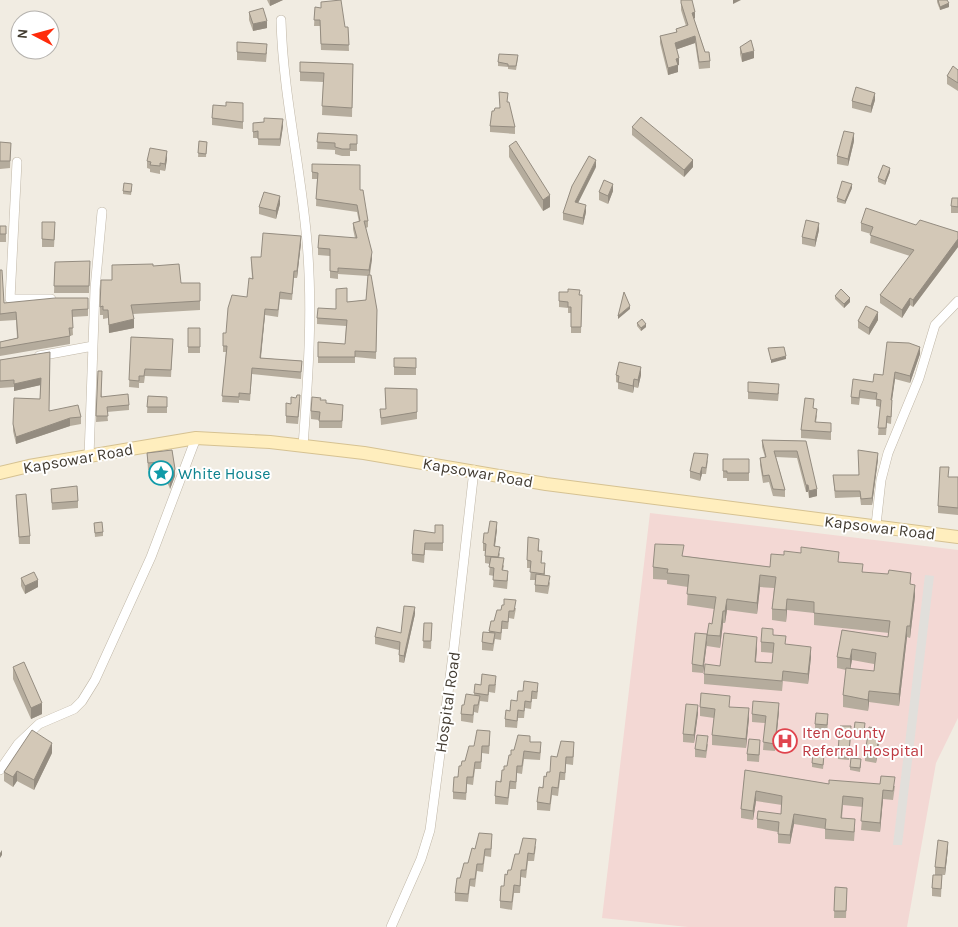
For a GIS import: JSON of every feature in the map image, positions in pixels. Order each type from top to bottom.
[{"type":"main road","name":"Kapsowar Road","points":[[0,473],[196,438],[270,442],[364,453],[474,470],[546,484],[958,537]]},
{"type":"street","points":[[281,20],[284,66],[302,184],[308,244],[310,360],[303,446]]},
{"type":"street","points":[[17,162],[10,299],[57,299]]},
{"type":"street","points":[[89,456],[93,346],[90,299],[102,212]]},
{"type":"street","points":[[876,525],[881,480],[888,453],[920,378],[935,325],[958,301]]},
{"type":"street","points":[[28,358],[93,346]]},
{"type":"street","points":[[0,770],[18,744],[39,724],[74,709],[87,694],[151,557],[196,438]]},
{"type":"street","name":"Hospital Road","points":[[391,927],[421,859],[430,830],[454,647],[474,470]]},
{"type":"shaded area","name":"Iten County Referral Hospital","points":[[650,513],[958,550],[958,718],[936,763],[907,927],[688,927],[602,918]]},
{"type":"shaded area","points":[[925,575],[934,576],[902,845],[893,845]]},
{"type":"building","points":[[341,0],[345,27],[348,27],[349,45],[321,44],[320,20],[314,20],[315,7],[321,8],[321,2]]},
{"type":"building","points":[[681,0],[692,0],[695,12],[692,13],[705,52],[709,52],[710,61],[699,62],[695,36],[675,43],[679,58],[676,59],[678,65],[668,68],[660,36],[677,32],[676,29],[688,25]]},
{"type":"building","points":[[938,0],[947,0],[949,3],[940,7]]},
{"type":"building","points":[[263,8],[267,21],[253,24],[249,12]]},
{"type":"building","points":[[751,40],[754,51],[742,54],[740,47]]},
{"type":"building","points":[[237,42],[267,44],[266,54],[237,52]]},
{"type":"building","points":[[499,54],[518,55],[516,66],[508,66],[508,64],[498,62]]},
{"type":"building","points":[[300,62],[353,64],[352,108],[322,106],[324,73],[300,72]]},
{"type":"building","points":[[953,66],[958,70],[958,83],[947,76]]},
{"type":"building","points":[[856,87],[875,93],[871,106],[852,101]]},
{"type":"building","points":[[499,92],[508,93],[507,102],[509,102],[515,127],[490,126],[492,111],[495,108],[500,108]]},
{"type":"building","points":[[226,102],[243,103],[243,122],[212,118],[213,105],[226,106]]},
{"type":"building","points":[[641,117],[693,160],[684,170],[632,127]]},
{"type":"building","points":[[264,118],[283,119],[280,139],[258,139],[258,131],[253,132],[253,123],[264,122]]},
{"type":"building","points":[[844,131],[854,133],[848,159],[837,156]]},
{"type":"building","points":[[318,133],[357,135],[357,144],[350,144],[350,149],[342,149],[335,147],[335,143],[317,142]]},
{"type":"building","points":[[199,141],[207,142],[206,154],[198,153]]},
{"type":"building","points":[[516,141],[550,195],[543,200],[509,146]]},
{"type":"building","points":[[0,142],[11,143],[10,161],[0,161]]},
{"type":"building","points":[[150,148],[167,151],[165,164],[160,163],[160,166],[150,165],[151,162],[147,161]]},
{"type":"building","points":[[589,156],[596,160],[575,202],[586,205],[583,218],[563,213],[572,186]]},
{"type":"building","points":[[312,164],[360,165],[360,190],[363,190],[368,221],[364,221],[372,252],[369,270],[338,268],[338,272],[330,271],[330,249],[318,248],[319,235],[357,238],[353,223],[360,221],[357,205],[316,199],[318,173],[312,172]]},
{"type":"building","points":[[883,165],[890,168],[885,181],[878,178]]},
{"type":"building","points":[[604,180],[613,184],[608,196],[599,192]]},
{"type":"building","points":[[842,181],[852,184],[845,201],[837,198]]},
{"type":"building","points":[[124,183],[132,184],[131,192],[123,191]]},
{"type":"building","points":[[264,192],[280,196],[276,211],[259,207]]},
{"type":"building","points":[[952,198],[958,198],[958,207],[951,206]]},
{"type":"building","points":[[866,208],[916,225],[920,220],[958,232],[958,239],[913,300],[910,298],[902,310],[880,295],[914,250],[870,235],[873,227],[861,223]]},
{"type":"building","points":[[806,220],[819,223],[815,240],[802,237]]},
{"type":"building","points":[[42,222],[55,222],[54,240],[42,239]]},
{"type":"building","points":[[0,226],[6,226],[6,234],[0,234]]},
{"type":"building","points":[[263,233],[301,236],[297,271],[294,271],[292,294],[280,292],[278,310],[265,309],[260,358],[302,361],[301,372],[252,368],[250,394],[239,393],[239,397],[222,396],[227,346],[223,346],[223,333],[226,333],[228,308],[232,295],[247,297],[249,278],[253,279],[251,257],[261,257]]},
{"type":"building","points":[[90,261],[89,286],[54,286],[55,262]]},
{"type":"building","points":[[153,264],[153,266],[179,264],[181,283],[200,283],[200,301],[131,305],[134,319],[109,325],[108,310],[103,310],[103,306],[100,307],[101,280],[112,280],[112,265]]},
{"type":"building","points":[[0,270],[2,270],[4,303],[55,298],[88,298],[88,309],[72,310],[73,328],[69,328],[70,336],[0,348],[0,342],[18,338],[16,312],[0,314]]},
{"type":"building","points":[[368,275],[371,275],[377,310],[376,352],[355,351],[355,357],[318,357],[318,342],[345,344],[347,320],[317,318],[318,308],[336,309],[336,289],[347,288],[347,302],[366,300]]},
{"type":"building","points":[[568,289],[580,290],[579,295],[582,295],[581,327],[571,327],[571,307],[568,307],[568,302],[559,301],[559,292],[568,292]]},
{"type":"building","points":[[841,289],[850,298],[844,304],[835,296]]},
{"type":"building","points":[[624,292],[630,306],[618,316]]},
{"type":"building","points":[[866,306],[878,312],[869,328],[858,321]]},
{"type":"building","points":[[642,319],[646,324],[641,328],[637,323]]},
{"type":"building","points":[[188,328],[200,328],[200,347],[188,347]]},
{"type":"building","points":[[131,337],[173,339],[171,370],[145,369],[144,376],[139,376],[139,381],[129,380]]},
{"type":"building","points":[[887,342],[909,343],[920,347],[910,376],[895,372],[891,400],[891,417],[887,416],[886,428],[878,428],[881,400],[876,399],[877,393],[860,390],[859,398],[851,397],[853,379],[873,382],[874,374],[883,375]]},
{"type":"building","points":[[784,347],[786,356],[771,360],[768,348]]},
{"type":"building","points":[[50,352],[49,411],[78,405],[81,417],[70,418],[16,437],[13,424],[14,398],[40,399],[41,378],[14,384],[14,380],[0,381],[0,360]]},
{"type":"building","points":[[394,358],[416,358],[416,368],[394,367]]},
{"type":"building","points":[[619,362],[641,367],[638,380],[634,379],[633,386],[618,382],[619,376],[616,375]]},
{"type":"building","points":[[98,371],[102,371],[101,397],[128,394],[129,405],[107,407],[108,416],[96,416]]},
{"type":"building","points":[[748,382],[779,384],[778,394],[748,392]]},
{"type":"building","points":[[385,388],[417,389],[417,412],[381,418],[380,409],[386,409]]},
{"type":"building","points":[[297,395],[300,395],[298,417],[286,416],[286,403],[291,404],[291,397],[296,398]]},
{"type":"building","points":[[148,396],[167,397],[167,407],[147,407]]},
{"type":"building","points":[[312,397],[326,400],[326,403],[343,405],[342,421],[319,421],[320,412],[311,411]]},
{"type":"building","points":[[805,398],[814,399],[813,408],[817,409],[815,422],[831,423],[831,432],[801,430]]},
{"type":"building","points":[[762,440],[806,441],[817,489],[809,491],[797,451],[774,451],[785,490],[773,489],[769,475],[763,476],[760,458],[766,457]]},
{"type":"building","points":[[172,450],[175,469],[170,482],[162,462],[148,463],[147,453]]},
{"type":"building","points":[[858,450],[878,453],[872,498],[861,499],[860,491],[835,491],[833,475],[859,475]]},
{"type":"building","points":[[694,453],[708,454],[706,468],[702,467],[700,474],[690,471]]},
{"type":"building","points":[[723,459],[749,459],[749,473],[727,473],[727,471],[723,471]]},
{"type":"building","points":[[940,467],[949,467],[948,477],[958,477],[958,508],[938,506]]},
{"type":"building","points":[[77,486],[78,501],[52,503],[51,489]]},
{"type":"building","points":[[26,494],[30,536],[19,537],[16,495]]},
{"type":"building","points":[[490,521],[497,522],[494,546],[500,547],[498,557],[485,556],[486,544],[483,543],[484,533],[488,533]]},
{"type":"building","points":[[102,522],[103,532],[95,533],[94,523]]},
{"type":"building","points":[[435,525],[443,525],[443,543],[425,543],[424,555],[412,554],[414,530],[435,533]]},
{"type":"building","points":[[528,537],[539,539],[538,551],[542,551],[541,563],[545,563],[544,574],[530,572],[531,561],[527,560]]},
{"type":"building","points":[[655,544],[684,545],[682,556],[770,567],[771,554],[784,555],[784,551],[801,553],[801,547],[839,552],[838,562],[863,564],[862,572],[888,574],[889,570],[911,573],[910,584],[915,585],[910,626],[907,626],[899,694],[869,691],[868,700],[843,695],[846,668],[874,671],[876,653],[852,649],[850,659],[837,657],[842,630],[888,637],[890,621],[814,613],[814,602],[787,599],[786,610],[772,609],[776,577],[760,575],[757,603],[727,599],[725,611],[723,611],[720,636],[707,635],[709,623],[712,624],[716,597],[687,594],[689,575],[667,573],[668,569],[653,567]]},
{"type":"building","points":[[491,557],[504,558],[502,570],[508,571],[507,581],[493,580],[494,568],[489,567]]},
{"type":"building","points":[[34,572],[38,580],[25,586],[21,578]]},
{"type":"building","points":[[536,574],[550,576],[548,586],[535,585]]},
{"type":"building","points":[[504,599],[516,600],[514,611],[509,611],[508,622],[502,621],[501,633],[489,631],[491,621],[494,621],[497,610],[501,610],[502,605],[504,605]]},
{"type":"building","points":[[404,606],[415,607],[404,656],[399,655],[400,642],[375,637],[377,627],[401,633]]},
{"type":"building","points":[[424,623],[432,623],[431,641],[423,641]]},
{"type":"building","points":[[762,628],[773,629],[773,635],[786,636],[785,644],[811,647],[808,674],[783,671],[782,681],[704,674],[705,664],[720,666],[724,633],[757,637],[755,662],[772,663],[774,643],[761,642]]},
{"type":"building","points":[[483,632],[495,633],[493,644],[482,642]]},
{"type":"building","points":[[695,633],[707,634],[703,666],[692,664]]},
{"type":"building","points":[[24,662],[42,703],[31,708],[13,667]]},
{"type":"building","points":[[482,674],[496,676],[495,685],[489,685],[488,695],[474,693],[475,684],[481,685]]},
{"type":"building","points":[[524,681],[538,683],[537,692],[532,691],[531,702],[525,701],[524,711],[518,710],[517,721],[505,719],[506,710],[510,711],[511,700],[517,701],[518,691],[523,691]]},
{"type":"building","points":[[701,693],[730,696],[729,707],[749,708],[746,739],[712,735],[715,709],[700,707]]},
{"type":"building","points":[[466,694],[480,696],[478,705],[474,705],[473,715],[461,714]]},
{"type":"building","points":[[753,701],[779,703],[775,744],[763,742],[766,716],[752,714]]},
{"type":"building","points":[[686,704],[698,705],[694,735],[683,734]]},
{"type":"building","points":[[816,713],[828,714],[827,725],[815,724]]},
{"type":"building","points":[[855,722],[865,723],[864,731],[854,730]]},
{"type":"building","points":[[840,726],[851,726],[849,752],[838,751]]},
{"type":"building","points":[[869,727],[880,729],[876,755],[865,754]]},
{"type":"building","points":[[32,730],[52,743],[34,780],[17,771],[13,777],[4,772]]},
{"type":"building","points":[[477,730],[490,731],[489,746],[482,746],[481,762],[475,762],[473,777],[467,777],[466,793],[453,792],[454,777],[458,777],[459,766],[461,766],[462,761],[465,761],[469,746],[474,746]]},
{"type":"building","points":[[518,735],[530,736],[530,742],[541,742],[540,753],[524,751],[522,766],[517,766],[516,782],[510,781],[508,798],[495,796],[496,781],[501,782],[502,770],[504,770],[504,766],[507,766],[509,755],[511,755],[511,750],[514,750]]},
{"type":"building","points":[[697,735],[708,736],[706,751],[695,749]]},
{"type":"building","points":[[749,739],[760,740],[759,755],[747,754]]},
{"type":"building","points":[[561,741],[574,742],[573,757],[566,757],[565,773],[560,772],[558,788],[552,787],[550,804],[537,802],[539,787],[543,788],[544,776],[546,777],[547,772],[550,772],[551,756],[557,757]]},
{"type":"building","points":[[813,753],[824,755],[823,765],[812,763]]},
{"type":"building","points":[[851,758],[861,759],[860,768],[850,767]]},
{"type":"building","points":[[745,770],[829,784],[829,780],[880,784],[881,776],[895,777],[893,791],[883,790],[880,823],[861,821],[863,798],[843,796],[841,818],[855,819],[854,832],[825,829],[826,819],[794,814],[790,835],[778,834],[779,822],[757,819],[758,811],[781,814],[782,796],[756,791],[753,811],[741,809]]},
{"type":"building","points":[[479,833],[492,834],[491,849],[485,849],[483,864],[477,864],[475,879],[470,879],[468,894],[455,893],[457,878],[460,878],[464,863],[468,863],[472,848],[475,849]]},
{"type":"building","points":[[523,838],[536,839],[534,854],[528,853],[526,870],[521,870],[520,886],[514,885],[512,902],[500,901],[501,886],[504,886],[505,874],[507,875],[508,870],[511,870],[515,854],[519,854]]},
{"type":"building","points":[[938,840],[948,842],[945,868],[935,867]]},
{"type":"building","points":[[933,875],[942,875],[941,889],[932,888]]},
{"type":"building","points":[[835,887],[847,888],[846,911],[834,911]]},
{"type":"place","name":"White House","points":[[161,473]]},
{"type":"place","name":"Iten County Referral Hospital","points":[[785,741]]}]
